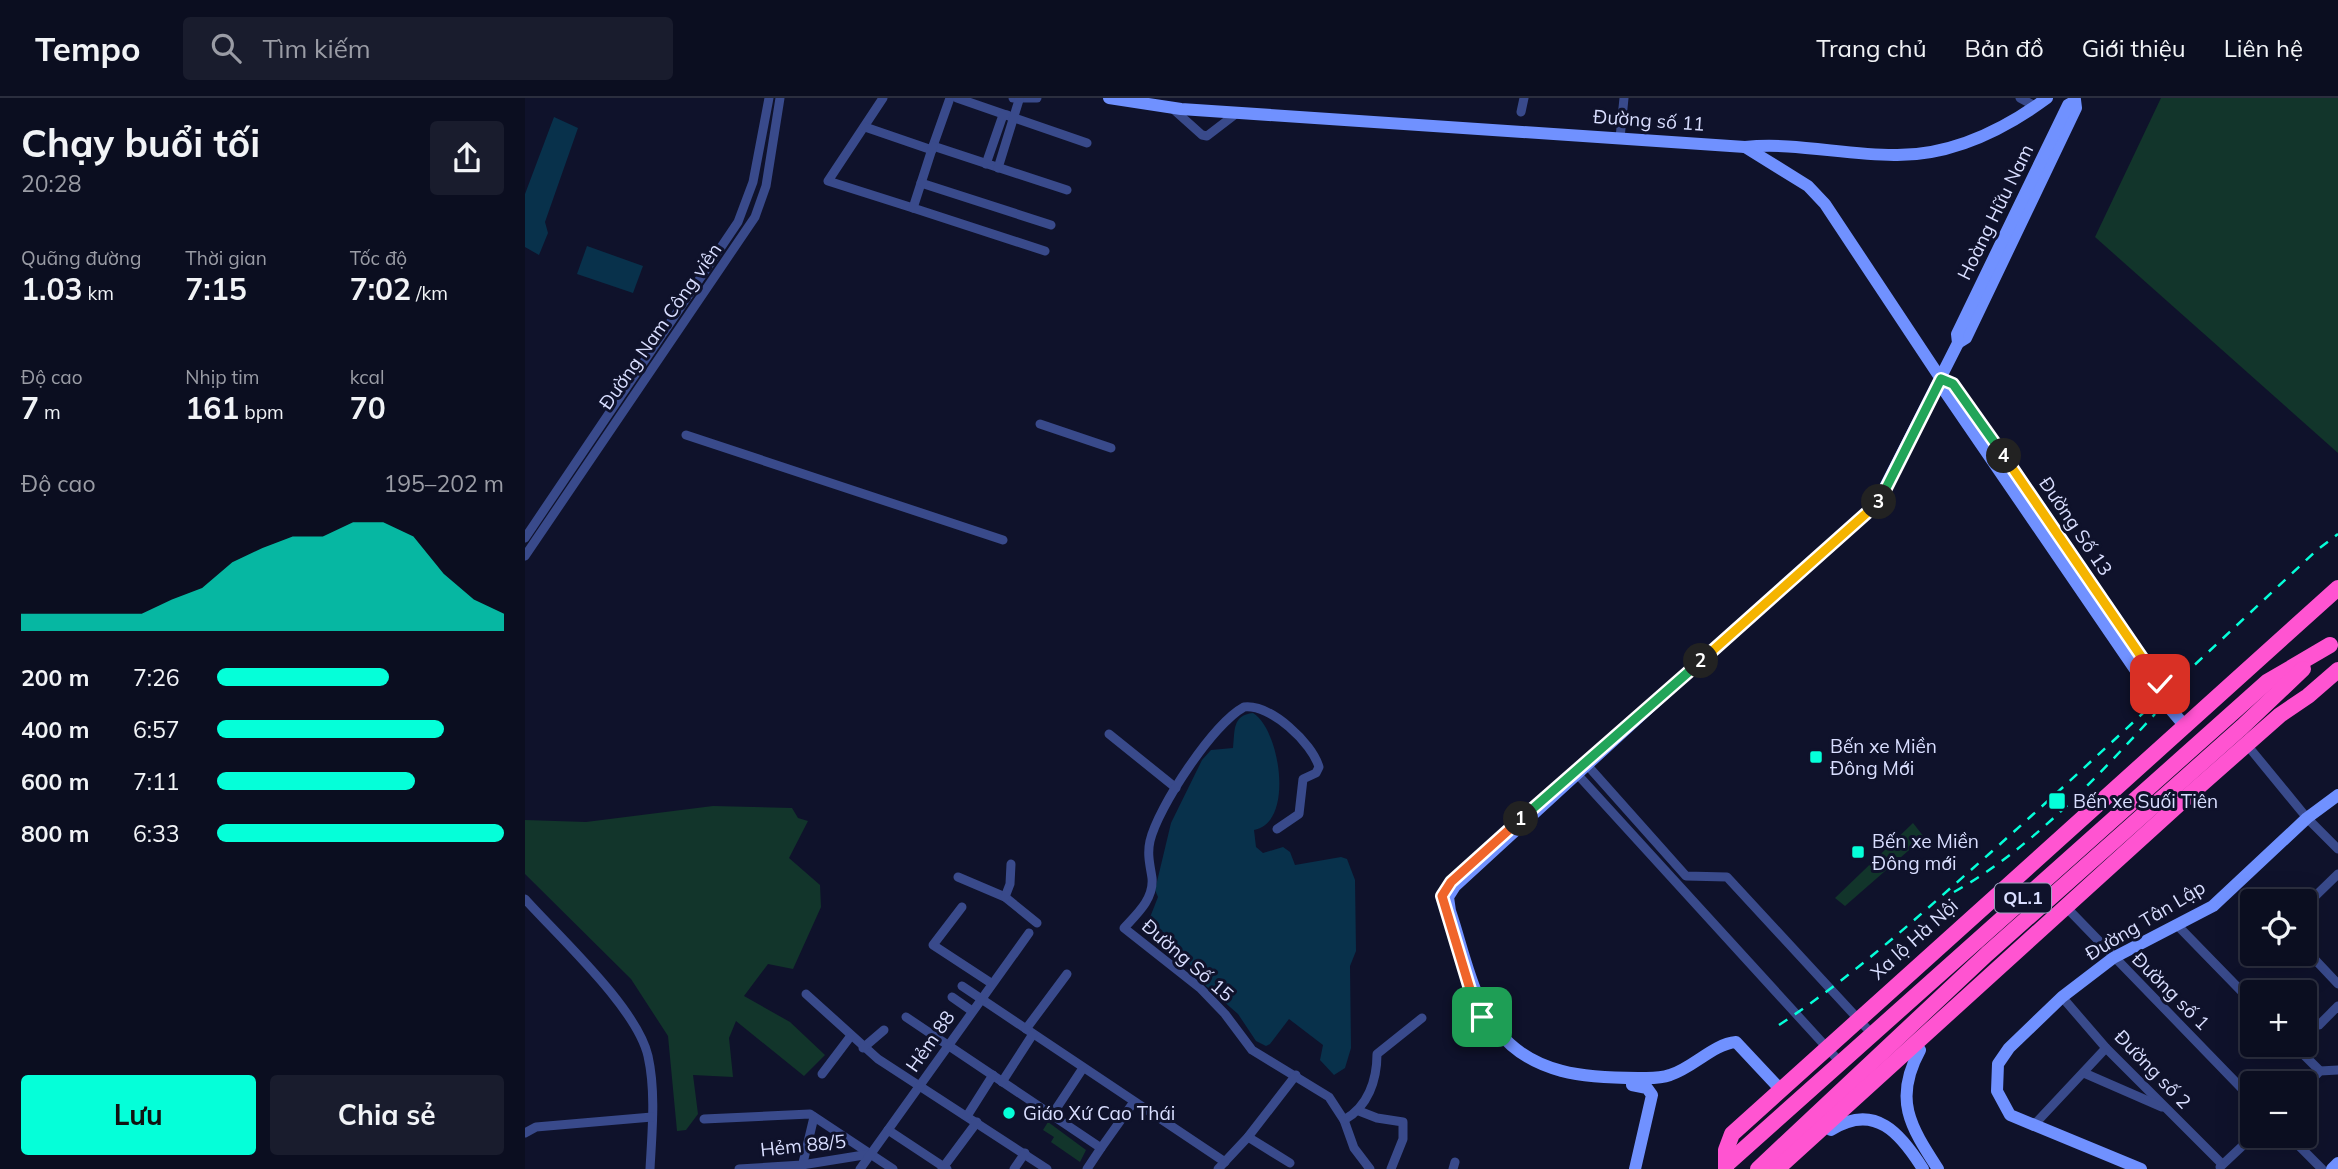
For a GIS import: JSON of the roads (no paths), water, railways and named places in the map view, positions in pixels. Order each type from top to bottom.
[{"type":"highway","name":"Xa lộ Hà Nội","points":[[1726,1161],[1732,1133],[2338,588]]},
{"type":"highway","points":[[2219,705],[2338,595]]},
{"type":"highway","name":"QL.1","points":[[1726,1161],[2267,682],[2334,641]]},
{"type":"highway","name":"QL.1","points":[[1758,1169],[1987,954],[2210,756],[2334,641]]},
{"type":"highway","name":"QL.1","points":[[1777,1169],[1877,1084],[2280,715],[2308,696],[2338,670]]},
{"type":"highway","name":"QL.1","points":[[2069,910],[2283,723],[2306,710],[2338,683]]},
{"type":"highway","points":[[2184,725],[2210,756]]},
{"type":"highway","name":"QL.1","points":[[1993,909],[2160,758]]},
{"type":"highway","name":"QL.1","points":[[1788,1169],[1877,1084],[1920,1050],[1981,990]]},
{"type":"highway","points":[[1884,1007],[1898,993]]},
{"type":"highway","points":[[1726,1161],[1812,1072]]},
{"type":"main road","name":"Đường số 11","points":[[1109,98],[1172,108],[1237,113],[1745,147],[1777,144],[1894,155],[1925,153],[1961,146],[2047,98]]},
{"type":"main road","name":"Hoàng Hữu Nam","points":[[1780,1089],[1736,1042],[1726,1043],[1702,1060],[1671,1075],[1652,1079],[1603,1079],[1563,1073],[1543,1064],[1510,1044],[1496,1030],[1479,995],[1448,904],[1448,897],[1455,886],[1583,771],[1601,751],[1876,505],[1958,343],[1966,338],[2076,108],[2075,99]]},
{"type":"main road","name":"Đường Số 13","points":[[1745,147],[1808,186],[1825,204],[1941,379],[1944,390],[2095,600],[2154,698],[2167,705],[2184,725]]},
{"type":"main road","name":"Hoàng Hữu Nam","points":[[1601,751],[1584,762],[1451,882],[1442,896],[1473,999],[1491,1032],[1506,1048],[1562,1078],[1604,1086],[1638,1084],[1647,1087],[1652,1095],[1635,1169]]},
{"type":"main road","name":"Đường Tân Lập","points":[[2141,1169],[2010,1115],[2001,1103],[1997,1091],[1998,1064],[2009,1048],[2062,997],[2113,958],[2213,906],[2307,818],[2338,795]]},
{"type":"main road","points":[[1920,1050],[1911,1066],[1905,1093],[1913,1142],[1923,1169]]},
{"type":"main road","points":[[1831,1130],[1851,1121],[1874,1121],[1913,1142],[1938,1169]]},
{"type":"main road","points":[[2332,1169],[2338,1163]]},
{"type":"street","name":"Đường Nam Công viên","points":[[525,556],[575,473],[742,215],[753,182],[769,98]]},
{"type":"street","name":"Đường Nam Công viên","points":[[525,538],[575,473],[755,217],[766,186],[780,98]]},
{"type":"street","points":[[883,98],[828,181],[1045,251]]},
{"type":"street","points":[[913,208],[950,98]]},
{"type":"street","points":[[957,98],[1087,143]]},
{"type":"street","points":[[998,168],[1016,99],[1037,98]]},
{"type":"street","points":[[1521,111],[1524,98]]},
{"type":"street","points":[[1621,138],[1624,98]]},
{"type":"street","points":[[2020,98],[2035,106]]},
{"type":"street","points":[[1172,108],[1202,135],[1207,136],[1237,113]]},
{"type":"street","points":[[986,164],[1010,116]]},
{"type":"street","points":[[865,127],[1067,190]]},
{"type":"street","points":[[921,183],[1051,225]]},
{"type":"street","points":[[1040,424],[1111,448]]},
{"type":"street","points":[[686,435],[1003,540]]},
{"type":"street","name":"Đường Số 15","points":[[1277,829],[1299,814],[1303,779],[1318,771],[1318,763],[1288,726],[1250,706],[1240,710],[1190,763],[1150,842],[1148,857],[1152,881],[1149,896],[1125,928],[1200,988],[1226,1014],[1252,1050],[1329,1097],[1344,1119],[1354,1148],[1370,1169]]},
{"type":"street","points":[[1109,734],[1177,788]]},
{"type":"street","points":[[2252,751],[2307,818],[2338,849]]},
{"type":"street","points":[[1583,771],[1686,876],[1727,877],[1871,1034]]},
{"type":"street","points":[[1583,771],[1840,1062]]},
{"type":"street","points":[[1005,897],[1010,884],[1011,864]]},
{"type":"street","points":[[2317,894],[2338,874]]},
{"type":"street","points":[[958,877],[1005,897],[1037,923]]},
{"type":"street","points":[[525,899],[628,1015],[647,1053],[652,1117],[650,1169]]},
{"type":"street","points":[[962,907],[933,946],[991,983]]},
{"type":"street","name":"Đường số 1","points":[[2069,910],[2240,1087]]},
{"type":"street","points":[[2177,925],[2240,990]]},
{"type":"street","name":"Hẻm 88","points":[[860,1169],[1029,933]]},
{"type":"street","points":[[2317,962],[2338,984]]},
{"type":"street","points":[[1002,1082],[1067,974]]},
{"type":"street","points":[[962,986],[1221,1166],[1248,1137],[1296,1075]]},
{"type":"street","points":[[806,994],[863,1048],[1047,1169]]},
{"type":"street","points":[[952,997],[972,1011]]},
{"type":"street","name":"Đường số 2","points":[[2062,997],[2106,1048],[2167,1108],[2220,1167]]},
{"type":"street","points":[[2319,1026],[2338,1006]]},
{"type":"street","points":[[907,1017],[1101,1148]]},
{"type":"street","points":[[1344,1119],[1359,1111],[1375,1074],[1377,1054],[1422,1018]]},
{"type":"street","points":[[863,1048],[884,1030]]},
{"type":"street","points":[[822,1074],[850,1037]]},
{"type":"street","points":[[2033,1126],[2106,1048]]},
{"type":"street","points":[[2306,1057],[2320,1071]]},
{"type":"street","points":[[1052,1115],[1083,1068]]},
{"type":"street","points":[[2317,1074],[2320,1071],[2338,1070]]},
{"type":"street","points":[[2084,1073],[2167,1108]]},
{"type":"street","points":[[967,1116],[993,1075]]},
{"type":"street","points":[[1090,1168],[1133,1103]]},
{"type":"street","points":[[1359,1111],[1377,1118],[1403,1122],[1403,1139],[1391,1169]]},
{"type":"street","points":[[704,1119],[801,1113],[814,1116],[893,1169]]},
{"type":"street","points":[[802,1167],[814,1116]]},
{"type":"street","points":[[525,1133],[536,1127],[652,1117]]},
{"type":"street","points":[[888,1130],[944,1168],[977,1122]]},
{"type":"street","points":[[1248,1137],[1290,1163]]},
{"type":"street","points":[[2220,1167],[2240,1148]]},
{"type":"street","points":[[2301,1148],[2322,1169]]},
{"type":"street","points":[[1014,1169],[1025,1153]]},
{"type":"street","name":"Hẻm 88/5","points":[[739,1169],[802,1167],[870,1154]]},
{"type":"water","points":[[554,117],[578,128],[545,222],[548,233],[539,255],[525,247],[525,194]]},
{"type":"water","points":[[587,246],[643,266],[633,293],[577,274]]},
{"type":"water","points":[[1253,713],[1262,722],[1270,737],[1279,775],[1275,811],[1267,824],[1254,830],[1256,847],[1263,853],[1283,847],[1290,852],[1295,865],[1341,857],[1347,859],[1355,880],[1356,951],[1350,966],[1351,1048],[1345,1068],[1334,1075],[1320,1060],[1323,1045],[1289,1019],[1270,1044],[1266,1046],[1256,1041],[1238,1014],[1206,986],[1185,958],[1167,946],[1147,925],[1158,897],[1155,890],[1171,823],[1202,760],[1211,750],[1233,748],[1238,720]]},
{"type":"railway","points":[[1779,1025],[1861,965],[1938,899],[2072,779],[2317,550],[2338,534]]},
{"type":"railway","points":[[1954,892],[1982,875],[2036,834],[2085,788],[2155,714]]},
{"type":"place","name":"Bến xe Miền Đông Mới","points":[[1816,757]]},
{"type":"place","name":"Bến xe Suối Tiên","points":[[2057,801]]},
{"type":"place","name":"Bến xe Miền Đông mới","points":[[1858,852]]},
{"type":"place","name":"Giáo Xứ Cao Thái","points":[[1009,1113]]}]
